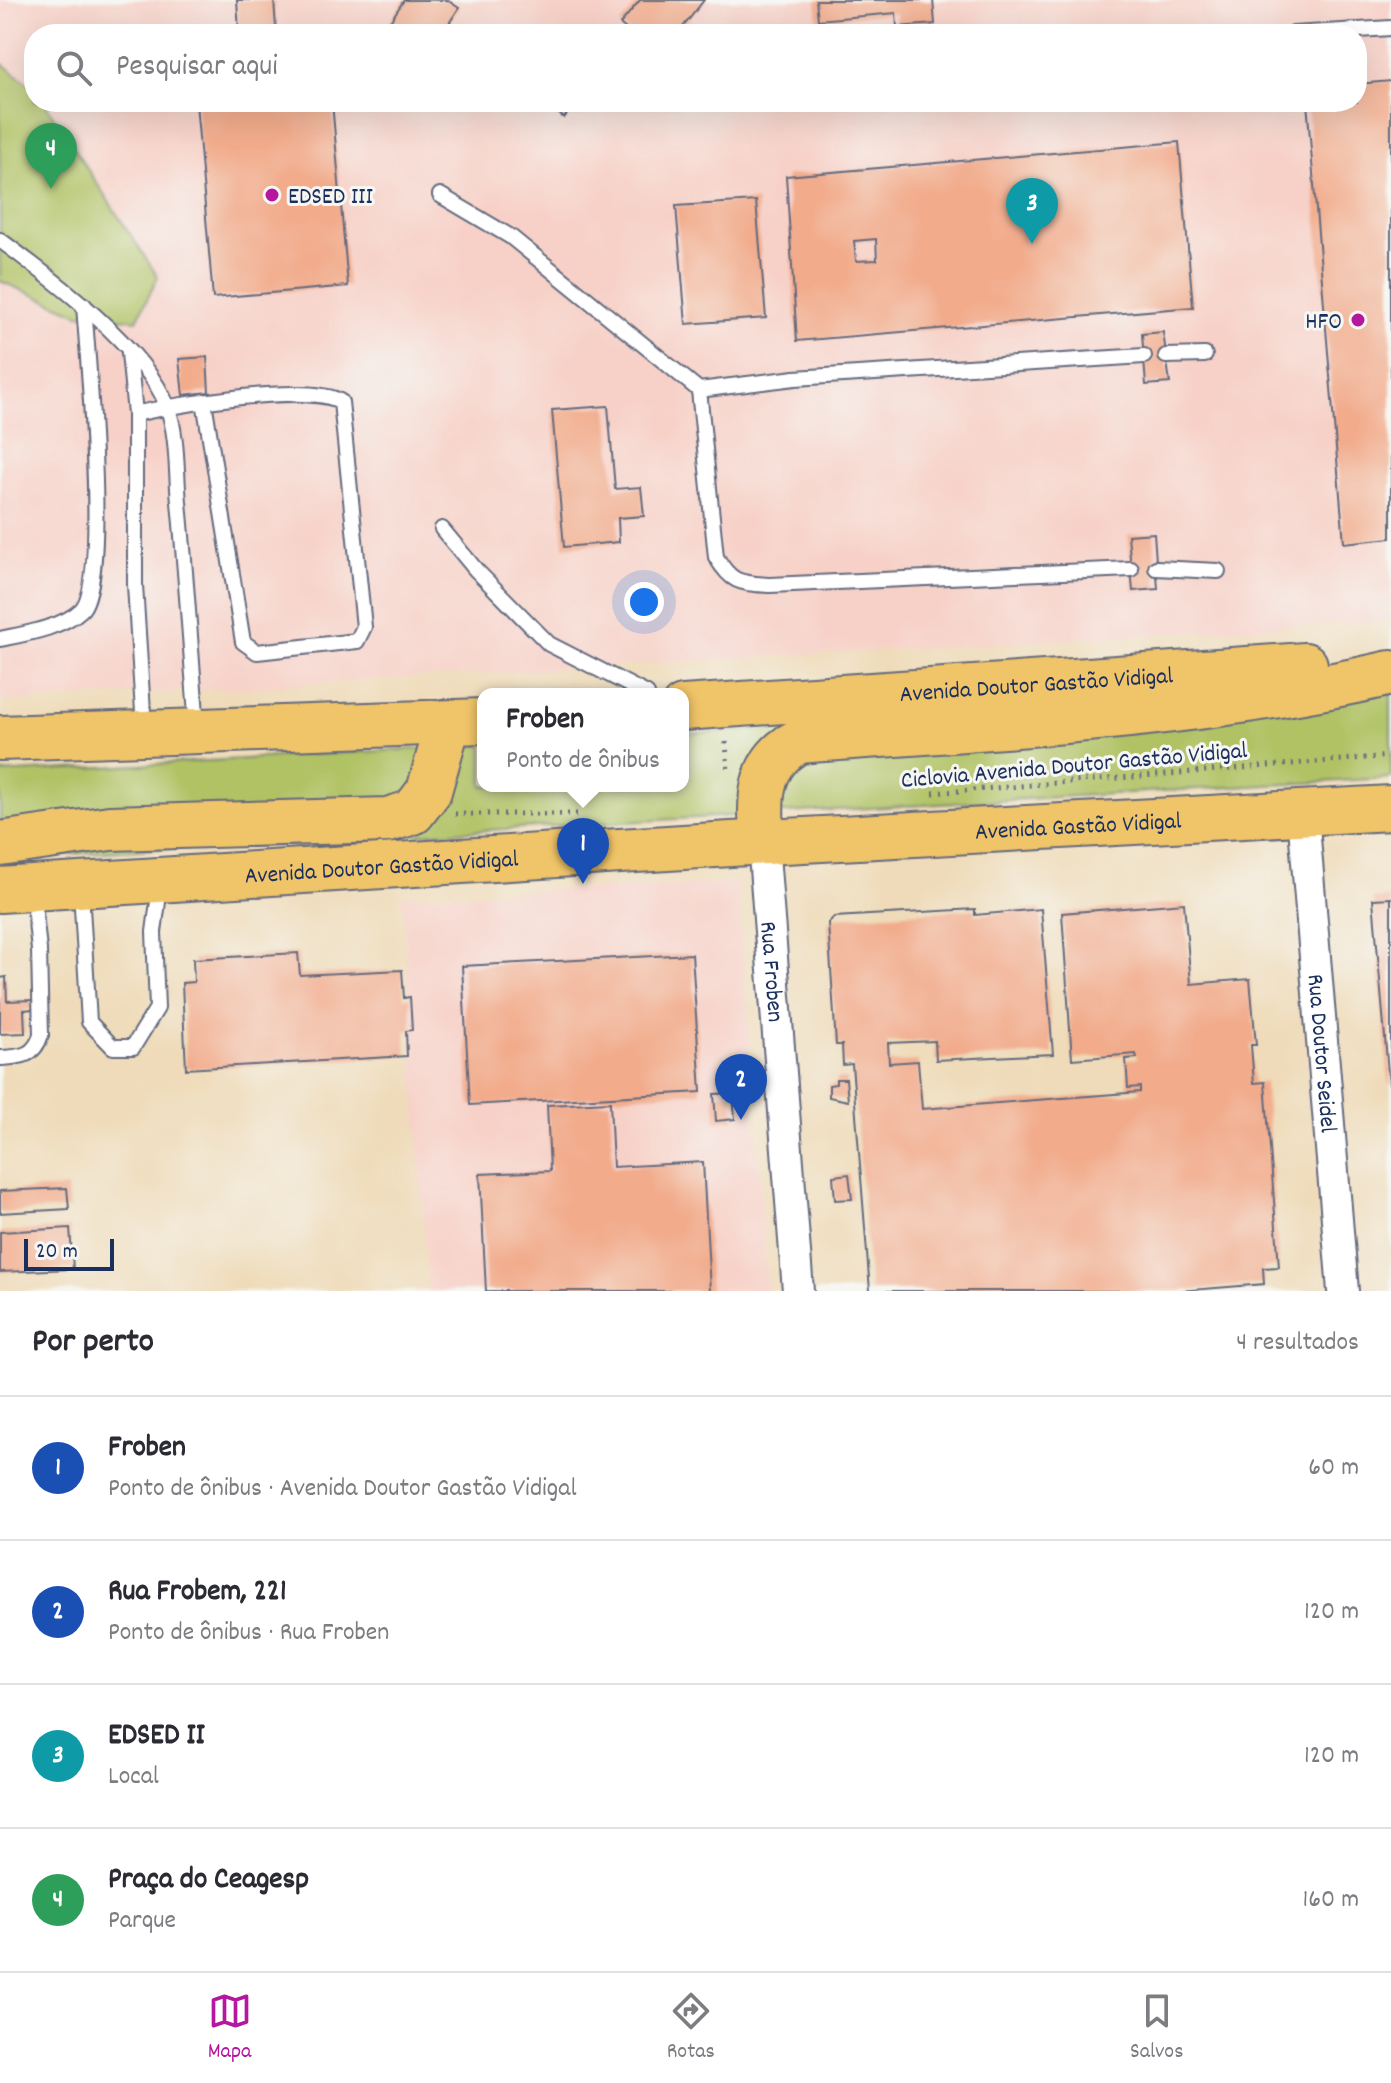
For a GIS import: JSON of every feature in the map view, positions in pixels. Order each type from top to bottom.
[{"type":"highway","name":"Avenida Doutor Gastão Vidigal","points":[[689,708],[1391,659]]},
{"type":"highway","points":[[763,842],[760,810],[766,773],[783,749],[799,741],[1048,722],[1232,703],[1391,673]]},
{"type":"highway","points":[[0,738],[466,723]]},
{"type":"highway","points":[[0,844],[110,828],[388,820],[413,812],[429,791],[466,723]]},
{"type":"highway","name":"Avenida Gastão Vidigal","points":[[763,842],[1391,808]]},
{"type":"highway","name":"Avenida Doutor Gastão Vidigal","points":[[16,890],[81,883],[763,842]]},
{"type":"street","name":"Rua Doutor Seidel","points":[[1303,814],[1343,1291]]},
{"type":"street","name":"Rua Froben","points":[[763,842],[798,1291]]},
{"type":"lane","points":[[1367,29],[1391,28]]},
{"type":"lane","points":[[440,195],[477,214],[511,237],[699,390],[716,557],[726,575],[740,583],[770,585],[1131,569]]},
{"type":"lane","points":[[0,240],[84,305],[129,353],[167,406],[179,504],[197,731]]},
{"type":"lane","points":[[0,639],[30,633],[79,612],[92,583],[95,477],[84,305]]},
{"type":"lane","points":[[129,353],[135,414],[135,585],[144,731]]},
{"type":"lane","points":[[1166,356],[1205,355]]},
{"type":"lane","points":[[699,390],[795,378],[1144,356]]},
{"type":"lane","points":[[135,414],[204,401],[323,393],[341,402],[364,627],[357,641],[257,652],[243,642],[204,401]]},
{"type":"lane","points":[[442,529],[476,570],[549,644],[635,688]]},
{"type":"lane","points":[[1156,568],[1218,571]]},
{"type":"lane","points":[[81,883],[89,1022],[113,1047],[133,1047],[157,1008],[154,932],[161,878]]},
{"type":"lane","points":[[0,1058],[25,1056],[38,1046],[41,1035],[39,950],[16,890]]},
{"type":"path","name":"Ciclovia Avenida Doutor Gastão Vidigal","points":[[926,794],[1391,756]]},
{"type":"shaded area","points":[[0,0],[1391,0],[1391,620],[0,702]]},
{"type":"shaded area","points":[[737,883],[768,1291],[428,1291],[402,896]]},
{"type":"green space","points":[[0,62],[24,80],[24,112],[51,112],[158,277],[137,320],[79,314],[0,281]]},
{"type":"green space","points":[[1391,693],[1391,778],[0,858],[0,773],[477,745],[477,792],[689,792],[689,734]]},
{"type":"building","points":[[237,0],[274,0],[276,24],[239,24]]},
{"type":"building","points":[[404,0],[447,0],[459,8],[449,24],[388,24]]},
{"type":"building","points":[[640,0],[704,0],[685,24],[620,24]]},
{"type":"building","points":[[816,0],[933,0],[935,24],[897,24],[896,13],[818,20]]},
{"type":"building","name":"HFO","points":[[1391,81],[1391,538],[1344,543],[1308,112],[1367,112],[1367,83]]},
{"type":"building","name":"EDSED III","points":[[197,112],[333,112],[348,286],[213,298]]},
{"type":"building","points":[[1179,142],[1193,307],[797,341],[786,176]],"holes":[[[876,239],[877,260],[856,261],[854,241]]]},
{"type":"building","points":[[756,201],[766,318],[686,324],[676,206]]},
{"type":"building","points":[[1163,332],[1170,383],[1146,385],[1142,334]]},
{"type":"building","points":[[207,357],[209,392],[183,395],[179,359]]},
{"type":"building","points":[[608,406],[615,489],[641,487],[644,516],[618,518],[619,542],[564,547],[552,410]]},
{"type":"building","points":[[1154,533],[1158,589],[1133,591],[1128,535]]},
{"type":"building","points":[[1391,898],[1391,1084],[1389,1084],[1373,899]]},
{"type":"building","points":[[1184,903],[1191,984],[1250,979],[1256,1045],[1251,1045],[1254,1083],[1265,1082],[1279,1267],[1263,1268],[1264,1284],[1179,1291],[870,1291],[852,1064],[843,1065],[842,1045],[836,1045],[828,923],[834,917],[975,909],[975,915],[1041,909],[1053,1054],[936,1060],[935,1041],[888,1043],[889,1063],[918,1061],[922,1109],[1140,1092],[1140,1087],[1128,1088],[1126,1059],[1137,1058],[1136,1054],[1072,1059],[1062,913]]},
{"type":"building","points":[[298,953],[300,975],[402,970],[404,998],[410,997],[412,1030],[406,1031],[407,1056],[186,1069],[182,983],[194,982],[193,959]]},
{"type":"building","points":[[692,954],[701,1092],[470,1105],[462,966]]},
{"type":"building","points":[[6,977],[7,1001],[33,1000],[33,1009],[24,1010],[25,1033],[0,1034],[0,978]]},
{"type":"building","points":[[836,1079],[846,1079],[848,1101],[829,1097],[829,1085],[836,1084]]},
{"type":"building","points":[[733,1093],[735,1119],[716,1121],[714,1094]]},
{"type":"building","points":[[610,1102],[613,1167],[703,1162],[710,1291],[486,1291],[480,1174],[550,1171],[547,1105]]},
{"type":"building","points":[[849,1174],[852,1199],[835,1200],[833,1176]]},
{"type":"building","points":[[67,1188],[69,1209],[0,1213],[0,1191]]},
{"type":"building","points":[[70,1228],[73,1269],[0,1272],[0,1232]]},
{"type":"place","name":"Praça do Ceagesp","points":[[51,189]]},
{"type":"place","name":"EDSED III","points":[[272,195]]},
{"type":"place","name":"EDSED II","points":[[1032,244]]},
{"type":"place","name":"HFO","points":[[1358,320]]},
{"type":"place","name":"Froben","points":[[583,884]]},
{"type":"place","name":"Rua Frobem, 221","points":[[741,1120]]}]
